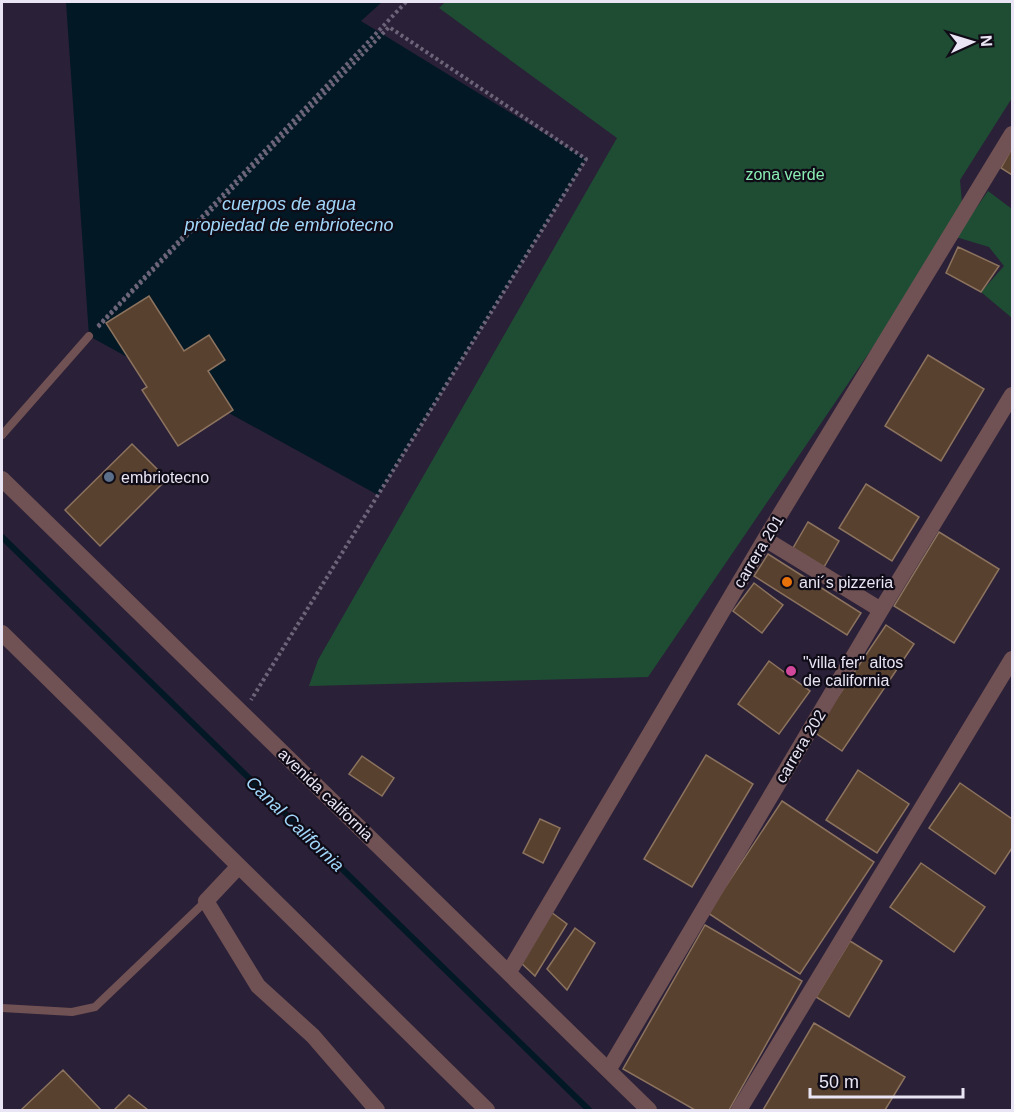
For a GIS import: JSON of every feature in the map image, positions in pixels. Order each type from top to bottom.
[{"type":"street","name":"carrera 201","points":[[509,972],[765,539],[1012,134]]},
{"type":"street","name":"carrera 202","points":[[609,1069],[881,610],[1012,395]]},
{"type":"street","name":"avenida california","points":[[2,479],[649,1110]]},
{"type":"street","points":[[765,539],[881,610]]},
{"type":"street","points":[[2,633],[487,1110]]},
{"type":"street","points":[[739,1110],[1012,659]]},
{"type":"street","points":[[239,866],[206,900],[258,986],[313,1036],[377,1110]]},
{"type":"lane","points":[[2,435],[89,336]]},
{"type":"lane","points":[[2,1008],[72,1012],[95,1007],[206,900]]},
{"type":"path","points":[[89,336],[406,2]]},
{"type":"path","points":[[89,336],[390,27],[586,159],[243,713]]},
{"type":"green space","name":"zona verde","points":[[445,2],[1012,2],[1012,98],[960,180],[963,215],[648,677],[309,686],[318,660],[617,138],[439,8]]},
{"type":"green space","points":[[988,191],[1012,209],[1012,318],[981,292],[1004,266],[989,247],[956,237]]},
{"type":"water","name":"cuerpos de agua propiedad de embriotecno","points":[[66,2],[382,2],[361,21],[586,159],[378,495],[89,336]]},
{"type":"building","points":[[1012,148],[1012,175],[1001,168]]},
{"type":"building","points":[[958,247],[999,266],[981,292],[946,273]]},
{"type":"building","points":[[149,296],[184,351],[209,335],[225,360],[208,371],[233,410],[178,446],[142,390],[147,387],[106,323]]},
{"type":"building","points":[[928,355],[984,389],[941,461],[885,426]]},
{"type":"building","points":[[132,444],[167,479],[100,546],[65,510]]},
{"type":"building","points":[[866,484],[919,517],[892,561],[839,528]]},
{"type":"building","points":[[808,522],[839,541],[824,567],[793,548]]},
{"type":"building","points":[[939,532],[999,569],[954,643],[894,606]]},
{"type":"building","points":[[768,554],[861,613],[847,635],[754,576]]},
{"type":"building","points":[[754,583],[783,605],[762,633],[733,611]]},
{"type":"building","points":[[886,625],[914,644],[842,751],[814,732]]},
{"type":"building","points":[[769,661],[810,691],[779,734],[738,704]]},
{"type":"building","points":[[706,755],[753,784],[692,887],[644,859]]},
{"type":"building","points":[[362,756],[394,778],[382,796],[349,774]]},
{"type":"building","points":[[858,770],[909,804],[877,853],[826,820]]},
{"type":"building","points":[[960,783],[1012,819],[1012,848],[995,874],[929,828]]},
{"type":"building","points":[[782,801],[874,862],[800,974],[708,913]]},
{"type":"building","points":[[540,819],[560,828],[543,863],[523,853]]},
{"type":"building","points":[[921,863],[985,907],[954,952],[890,907]]},
{"type":"building","points":[[547,909],[567,924],[535,976],[517,959]]},
{"type":"building","points":[[705,925],[802,981],[729,1110],[695,1110],[623,1069]]},
{"type":"building","points":[[575,928],[595,943],[567,990],[547,969]]},
{"type":"building","points":[[850,941],[882,961],[849,1017],[816,997]]},
{"type":"building","points":[[814,1023],[905,1077],[885,1110],[763,1110]]},
{"type":"building","points":[[63,1070],[101,1110],[21,1110]]},
{"type":"building","points":[[129,1095],[148,1110],[114,1110]]},
{"type":"waterway","name":"Canal California","points":[[2,537],[589,1110]]},
{"type":"place","name":"embriotecno","points":[[109,477]]},
{"type":"place","name":"ani´s pizzeria","points":[[787,582]]},
{"type":"place","name":"\"villa fer\" altos de california","points":[[791,671]]}]
